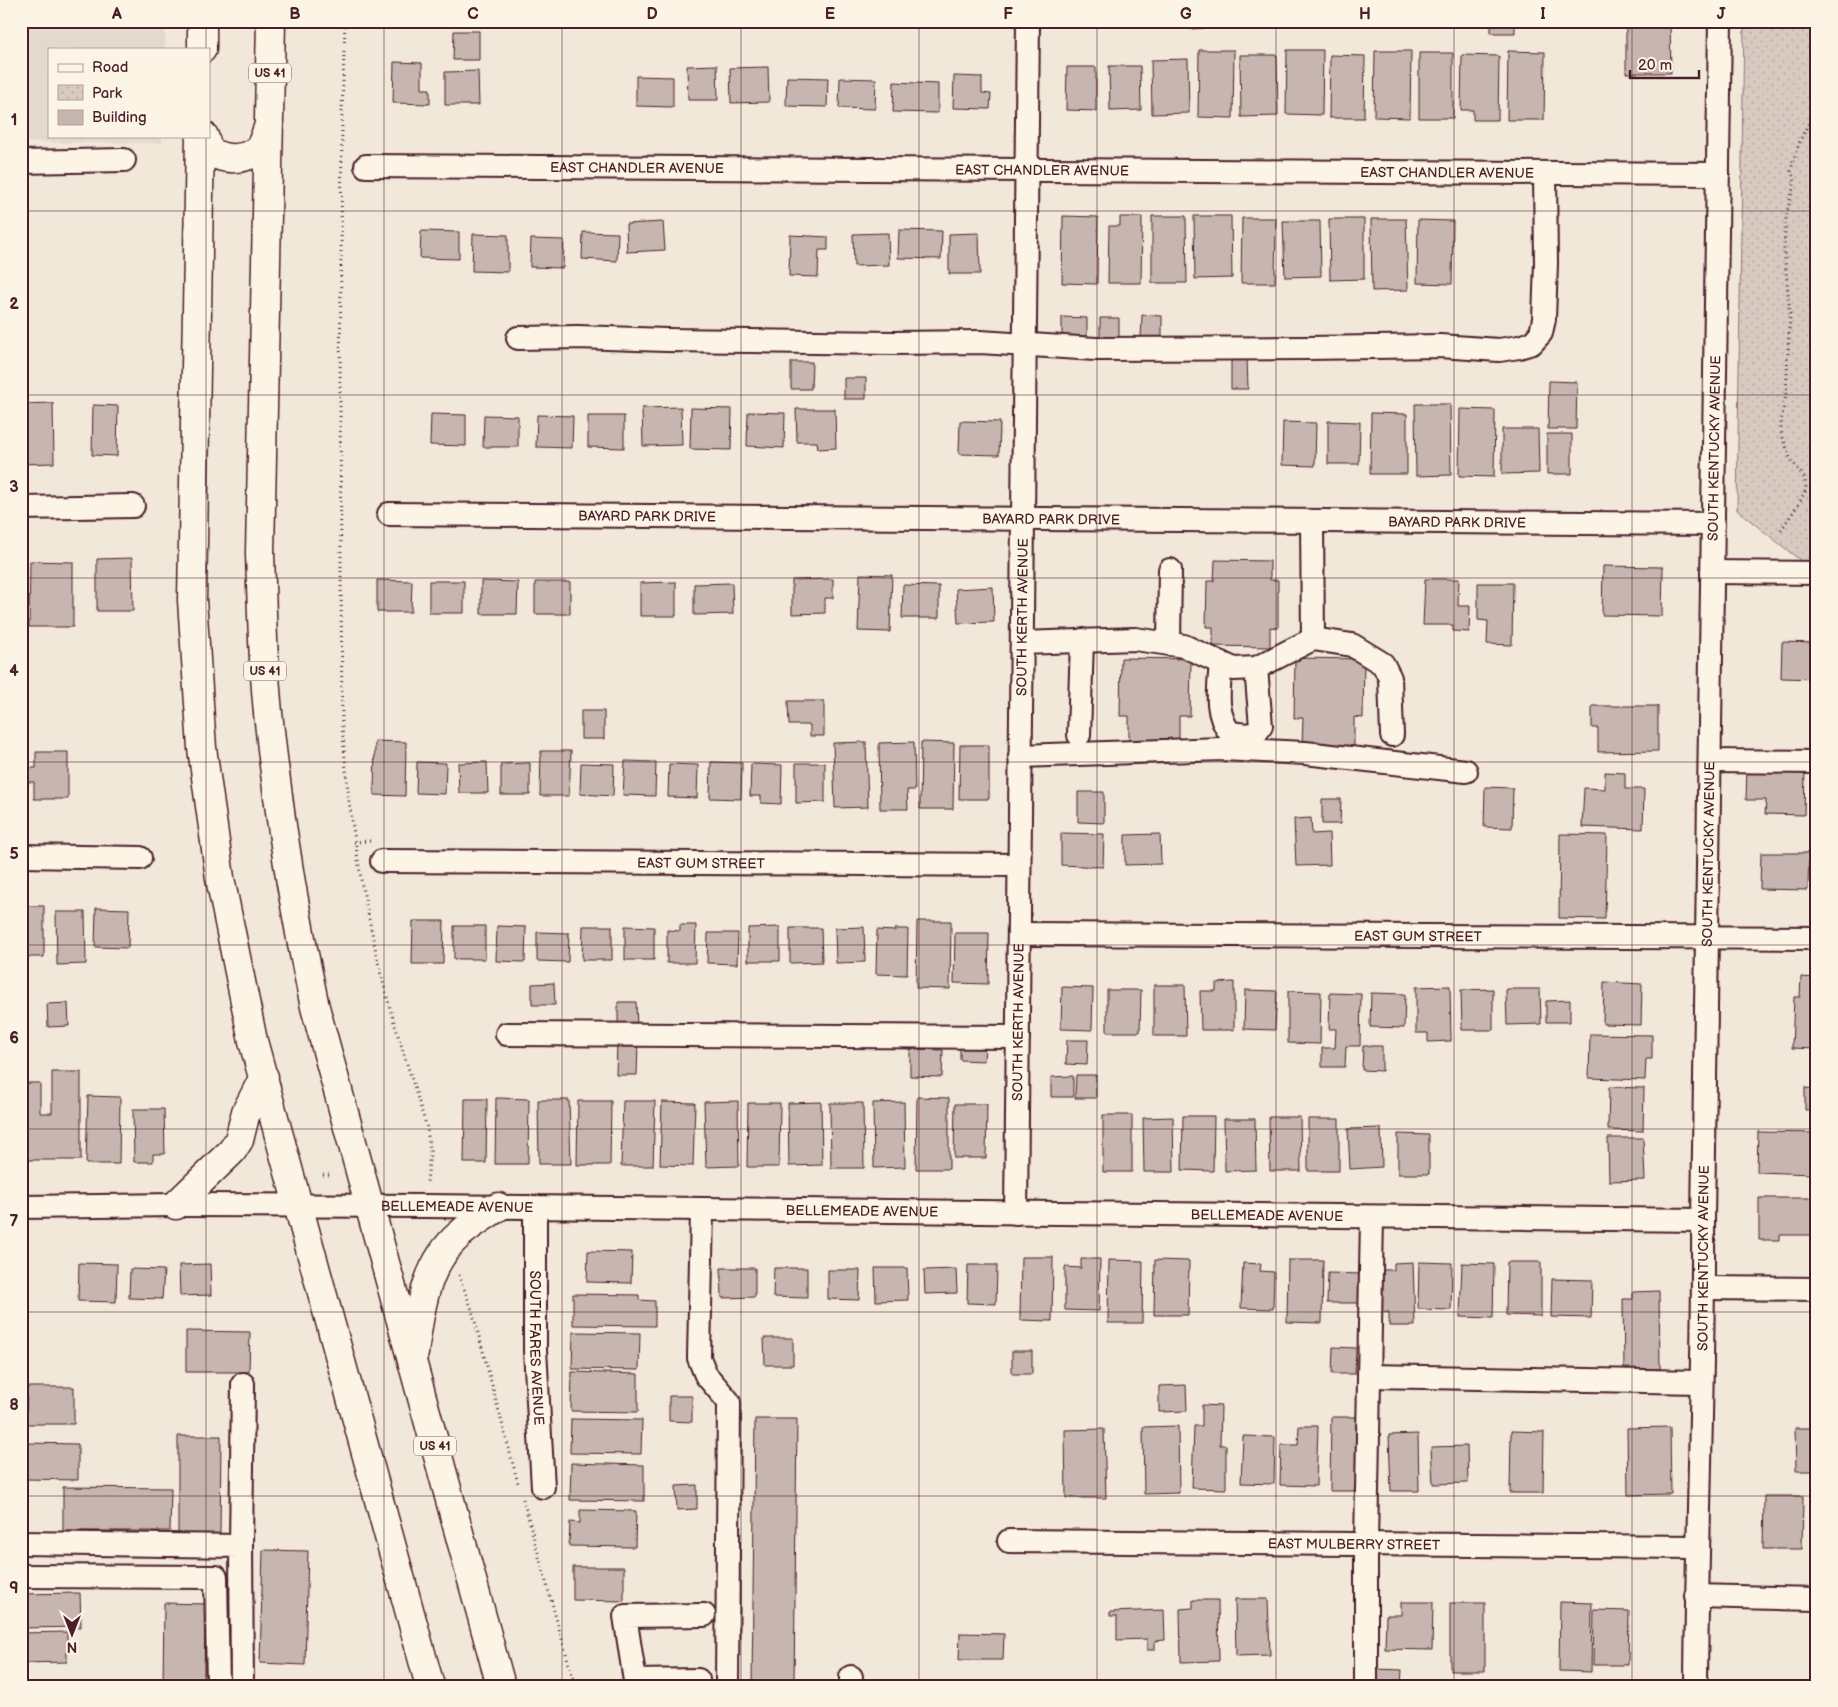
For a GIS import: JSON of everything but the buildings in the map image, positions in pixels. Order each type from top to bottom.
[{"type":"highway","points":[[202,21],[202,48]]},
{"type":"highway","name":"US 41","points":[[271,21],[260,553],[263,641],[270,729],[282,830],[303,951],[316,1007],[501,1686]]},
{"type":"highway","points":[[205,138],[209,149],[222,156],[233,158],[247,156],[259,148],[269,125]]},
{"type":"highway","points":[[200,138],[192,600],[202,748],[220,878],[254,1041],[430,1686]]},
{"type":"highway","points":[[176,1205],[232,1151],[239,1140],[246,1112],[264,1076]]},
{"type":"highway","points":[[412,1364],[425,1288],[432,1270],[443,1252],[461,1233],[498,1207]]},
{"type":"street","name":"SOUTH KERTH AVENUE","points":[[1016,1213],[1028,21]]},
{"type":"street","name":"SOUTH KENTUCKY AVENUE","points":[[1696,1686],[1696,1596],[1704,1288],[1703,1220],[1720,21]]},
{"type":"street","points":[[21,162],[124,160]]},
{"type":"street","name":"EAST CHANDLER AVENUE","points":[[366,166],[1718,174]]},
{"type":"street","points":[[518,338],[578,337],[894,343],[980,342],[1096,349],[1440,346],[1499,350],[1519,347],[1532,343],[1541,333],[1544,319],[1546,263],[1545,173]]},
{"type":"street","points":[[21,508],[134,506]]},
{"type":"street","name":"BAYARD PARK DRIVE","points":[[389,514],[1713,524]]},
{"type":"street","points":[[1312,521],[1313,639]]},
{"type":"street","points":[[1169,644],[1170,570]]},
{"type":"street","points":[[1712,572],[1817,573]]},
{"type":"street","points":[[1022,643],[1135,638],[1184,646],[1234,669],[1256,668],[1313,639],[1352,645],[1383,664],[1390,678],[1392,735]]},
{"type":"street","points":[[1079,734],[1082,640]]},
{"type":"street","points":[[1221,664],[1218,704],[1222,724],[1230,733],[1248,735],[1256,733],[1261,726],[1256,668]]},
{"type":"street","points":[[1020,756],[1222,750],[1305,753],[1466,771]]},
{"type":"street","points":[[1710,761],[1817,762]]},
{"type":"street","points":[[21,856],[140,858]]},
{"type":"street","name":"EAST GUM STREET","points":[[382,861],[1019,865]]},
{"type":"street","name":"EAST GUM STREET","points":[[1019,934],[1817,938]]},
{"type":"street","points":[[507,1034],[1018,1037]]},
{"type":"street","name":"BELLEMEADE AVENUE","points":[[21,1207],[176,1205],[369,1206],[1703,1220]]},
{"type":"street","name":"SOUTH FARES AVENUE","points":[[535,1208],[534,1350],[543,1487]]},
{"type":"street","points":[[702,1209],[699,1358],[706,1375],[729,1402],[727,1686]]},
{"type":"street","points":[[1366,1686],[1366,1544],[1372,1217]]},
{"type":"street","points":[[1704,1288],[1817,1289]]},
{"type":"street","points":[[1369,1376],[1702,1382]]},
{"type":"street","points":[[242,1686],[243,1384]]},
{"type":"street","name":"EAST MULBERRY STREET","points":[[1009,1541],[1698,1547]]},
{"type":"street","points":[[21,1543],[241,1546]]},
{"type":"street","points":[[21,1576],[216,1577],[218,1686]]},
{"type":"street","points":[[1696,1596],[1817,1599]]},
{"type":"street","points":[[698,1680],[635,1683],[625,1616],[704,1615]]},
{"type":"path","points":[[345,21],[342,114],[340,428],[341,688],[343,736],[354,842],[369,922],[393,1019],[427,1128],[430,1151],[427,1178]]},
{"type":"path","points":[[1781,530],[1806,490],[1805,479],[1790,458],[1781,432],[1786,394],[1790,315],[1784,249],[1786,224],[1795,181],[1791,171],[1793,161],[1800,141],[1817,106]]},
{"type":"path","points":[[323,1175],[332,1175]]},
{"type":"path","points":[[457,1271],[472,1310]]},
{"type":"shaded area","points":[[21,21],[165,21],[165,48],[48,48],[48,138],[162,138],[162,143],[21,142]]},
{"type":"green space","points":[[1744,21],[1817,21],[1817,561],[1801,561],[1737,510]]}]
